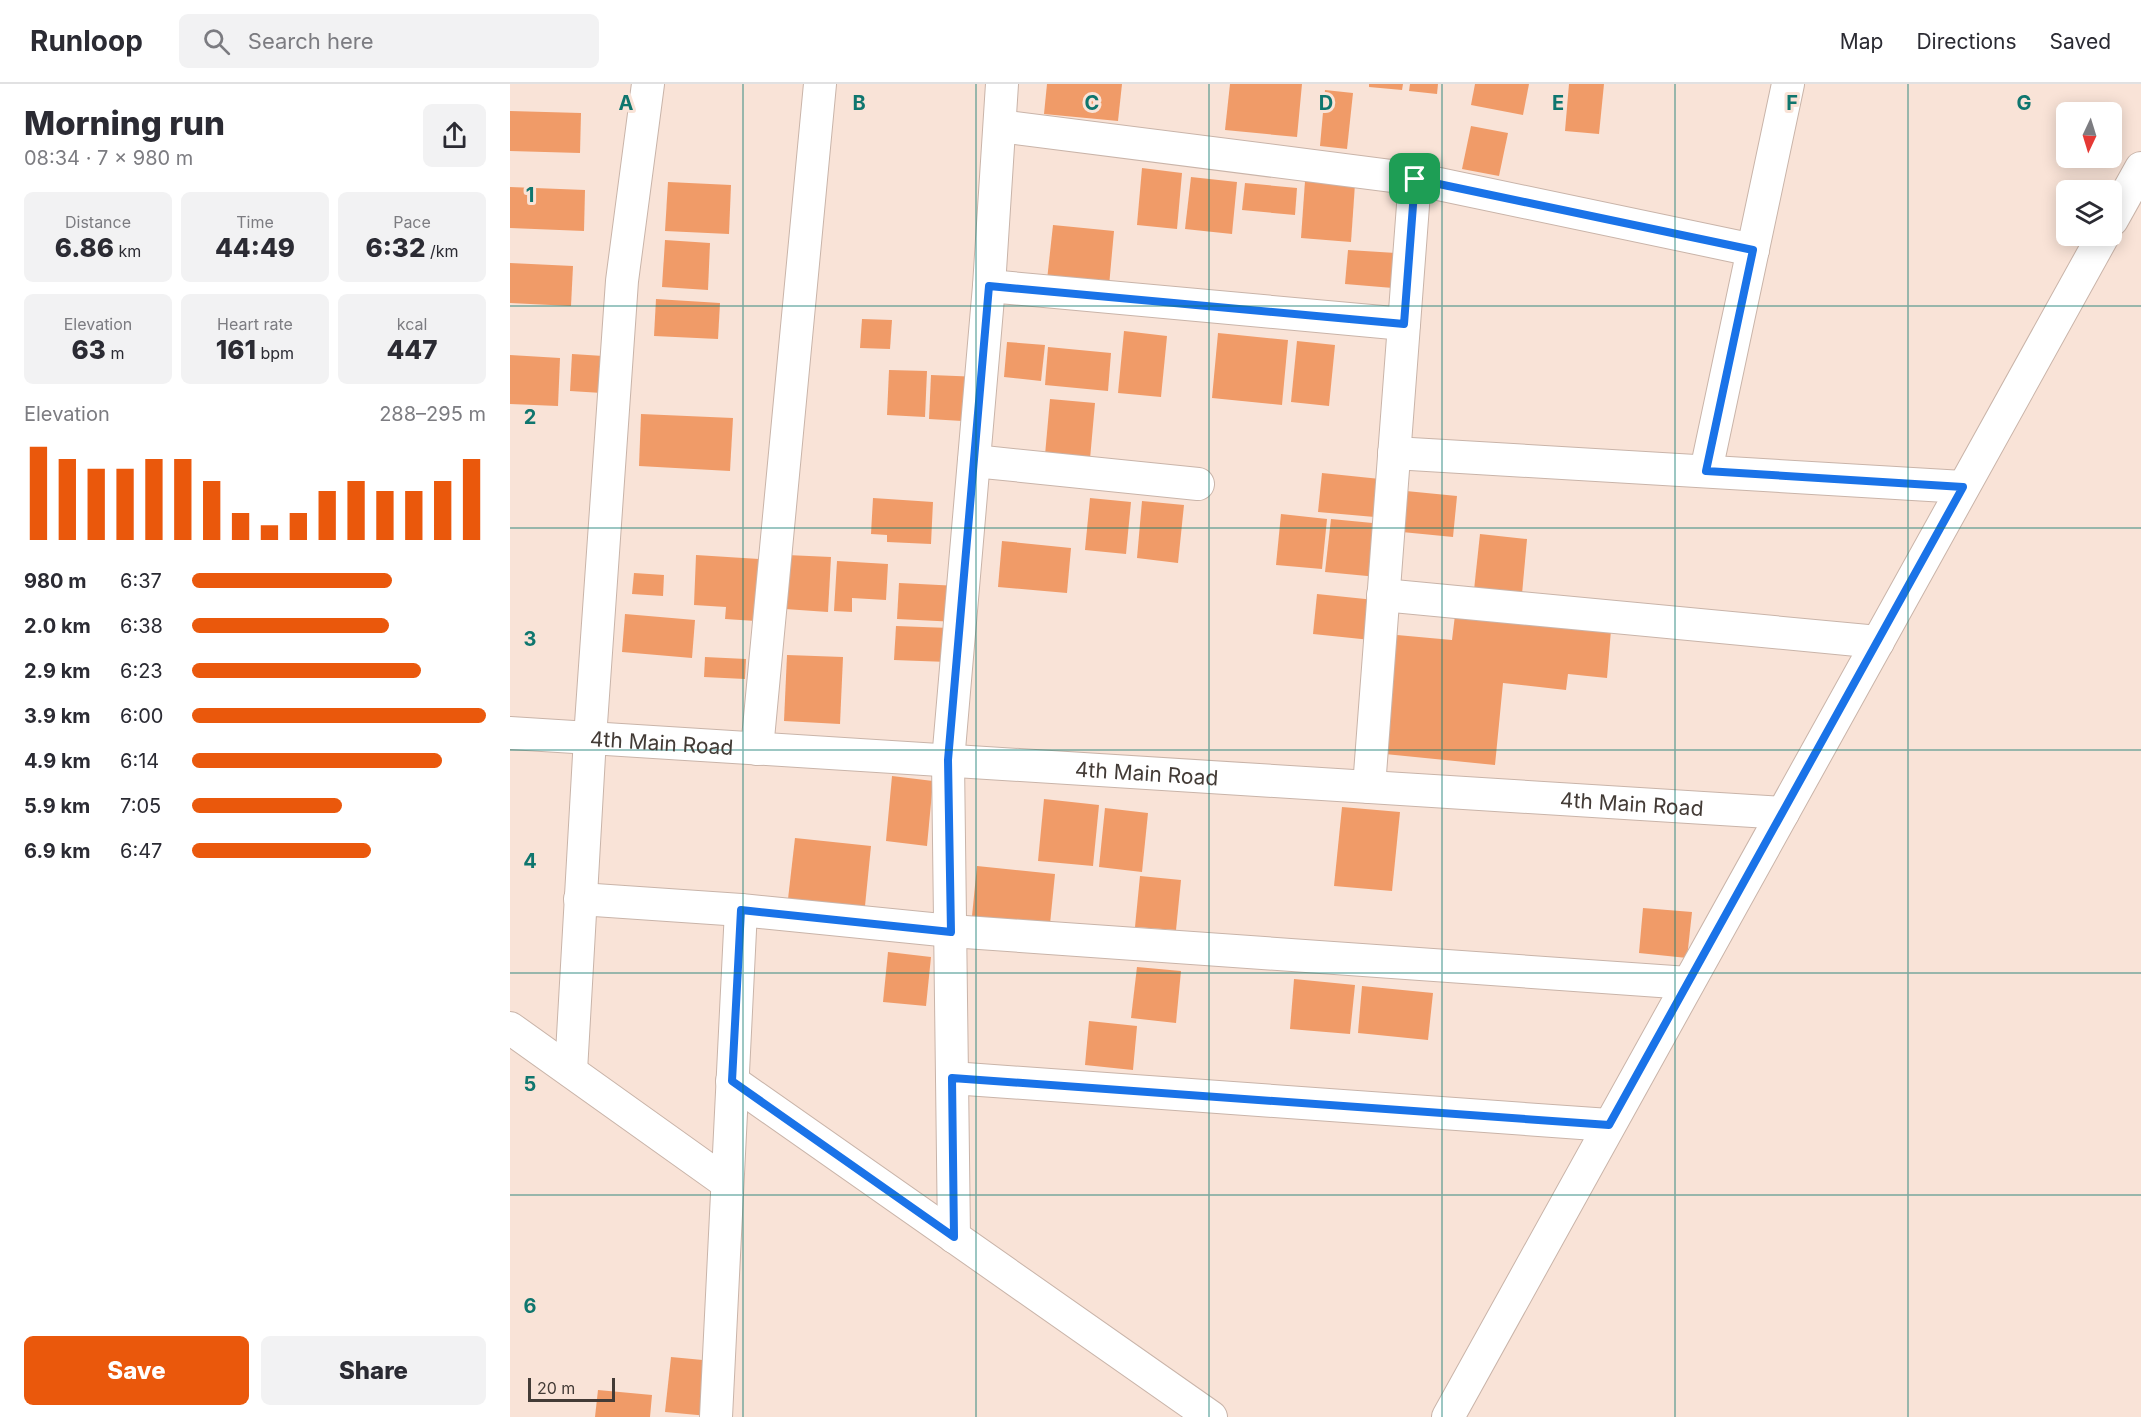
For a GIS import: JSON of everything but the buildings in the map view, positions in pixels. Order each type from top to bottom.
[{"type":"street","points":[[571,1071],[590,738],[626,239],[648,84]]},
{"type":"street","points":[[757,749],[820,84]]},
{"type":"street","points":[[954,1237],[948,760],[989,286],[1002,84]]},
{"type":"street","points":[[1706,471],[1788,84]]},
{"type":"street","points":[[1000,126],[1415,179],[1753,250]]},
{"type":"street","points":[[2122,202],[2141,168]]},
{"type":"street","points":[[1369,787],[1415,179]]},
{"type":"street","points":[[1448,1417],[2097,246]]},
{"type":"street","points":[[989,286],[1404,324]]},
{"type":"street","points":[[1394,453],[1963,487]]},
{"type":"street","points":[[974,461],[1198,484]]},
{"type":"street","points":[[1383,595],[1878,642]]},
{"type":"street","name":"4th Main Road","points":[[510,733],[1783,813]]},
{"type":"street","points":[[580,899],[741,910],[951,932],[1689,983]]},
{"type":"street","points":[[716,1417],[741,910]]},
{"type":"street","points":[[510,1028],[727,1183]]},
{"type":"street","points":[[952,1078],[1609,1125]]},
{"type":"street","points":[[732,1081],[1211,1417]]},
{"type":"route","points":[[1415,179],[1753,250],[1706,471],[1963,487],[1609,1125],[952,1078],[954,1237],[732,1081],[741,910],[951,932],[948,760],[989,286],[1404,324],[1415,179]]}]
